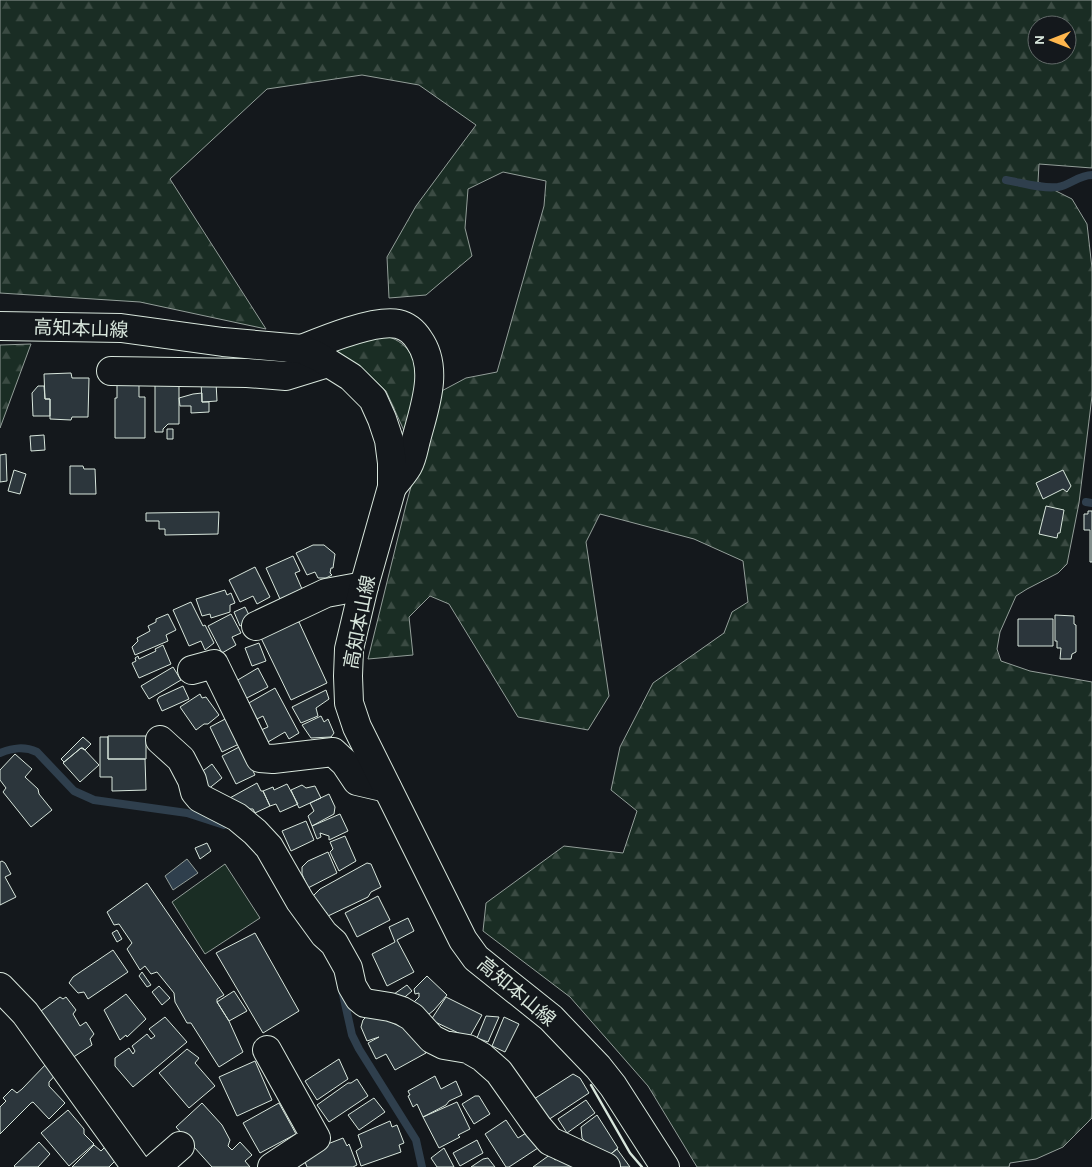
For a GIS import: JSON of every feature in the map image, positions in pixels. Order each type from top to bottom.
[{"type":"street","points":[[302,349],[324,340],[384,324],[398,324],[408,328],[423,345],[428,362],[430,380],[426,404],[408,466],[392,487]]},
{"type":"street","name":"高知本山線","points":[[0,326],[121,328],[223,342],[302,349],[351,376],[372,399],[382,419],[389,440],[392,463],[392,487],[364,586],[349,649],[349,703],[357,727],[463,940],[476,958],[551,1018],[598,1067],[613,1086],[665,1167]]},
{"type":"street","points":[[111,371],[246,373],[286,376],[328,363]]},
{"type":"street","points":[[256,626],[326,593],[364,586]]},
{"type":"street","points":[[192,670],[214,664],[260,758],[273,759],[333,752],[346,763],[357,781],[387,788]]},
{"type":"street","points":[[160,740],[181,759],[192,780],[195,792],[200,798],[237,817],[269,847],[300,901],[324,934],[334,943],[348,968],[352,986],[359,998],[365,1002],[402,1011],[412,1017],[432,1039],[444,1045],[468,1049],[482,1057],[499,1072],[550,1141],[606,1167]]},
{"type":"street","points":[[0,987],[25,1013],[136,1167]]},
{"type":"street","points":[[267,1050],[316,1138],[272,1167]]},
{"type":"street","points":[[156,1167],[180,1146]]},
{"type":"green space","points":[[0,0],[1092,0],[1092,168],[1039,164],[1038,182],[1072,199],[1087,224],[1092,268],[1092,396],[1079,503],[1067,564],[1058,573],[1016,596],[1000,632],[997,649],[1001,661],[1030,671],[1092,682],[1092,1118],[1063,1147],[1036,1159],[1010,1163],[1009,1167],[697,1167],[648,1086],[570,997],[483,931],[486,903],[564,846],[623,853],[637,811],[611,790],[620,747],[653,683],[724,633],[732,612],[748,602],[743,561],[694,539],[600,514],[586,542],[609,696],[588,730],[518,717],[449,604],[430,596],[409,617],[413,655],[368,659],[436,394],[466,378],[497,372],[544,206],[546,181],[503,172],[468,189],[465,228],[472,256],[426,295],[389,298],[387,257],[416,206],[476,125],[419,85],[362,75],[267,89],[170,179],[266,329],[140,302],[0,293]]},
{"type":"green space","points":[[383,335],[399,342],[409,351],[414,363],[416,376],[415,391],[406,435],[386,391],[360,366],[329,348]]},
{"type":"green space","points":[[31,344],[0,428],[0,345]]},
{"type":"green space","points":[[225,864],[260,918],[205,954],[172,902]]},
{"type":"water","points":[[187,859],[198,873],[173,890],[165,876]]},
{"type":"building","points":[[71,373],[72,378],[89,378],[88,417],[72,417],[71,420],[50,419],[50,399],[45,399],[44,374]]},
{"type":"building","points":[[117,381],[139,381],[139,397],[145,397],[145,438],[115,438]]},
{"type":"building","points":[[155,382],[175,382],[179,387],[179,424],[168,424],[163,429],[163,432],[155,432]]},
{"type":"building","points":[[201,382],[216,382],[217,401],[202,402]]},
{"type":"building","points":[[38,386],[44,386],[45,399],[50,399],[50,416],[33,416],[32,393]]},
{"type":"building","points":[[202,393],[202,402],[209,402],[209,412],[191,413],[191,406],[180,406],[179,398]]},
{"type":"building","points":[[167,429],[173,429],[173,439],[167,439]]},
{"type":"building","points":[[44,435],[45,450],[31,451],[30,436]]},
{"type":"building","points":[[6,454],[7,481],[0,482],[0,455]]},
{"type":"building","points":[[70,466],[83,466],[84,469],[95,469],[96,494],[70,494]]},
{"type":"building","points":[[14,470],[26,474],[20,494],[8,491]]},
{"type":"building","points":[[1063,470],[1071,486],[1067,492],[1063,489],[1043,499],[1036,483]]},
{"type":"building","points":[[1046,506],[1064,510],[1060,533],[1058,533],[1057,538],[1039,534]]},
{"type":"building","points":[[1088,511],[1092,511],[1092,562],[1090,562],[1090,530],[1084,530],[1084,514],[1088,514]]},
{"type":"building","points":[[219,512],[218,534],[165,535],[165,529],[159,529],[159,521],[146,521],[146,513]]},
{"type":"building","points":[[313,545],[324,545],[335,554],[333,568],[331,568],[330,573],[332,575],[326,578],[318,578],[315,572],[307,575],[296,553]]},
{"type":"building","points":[[293,556],[300,571],[295,573],[302,589],[280,599],[266,568]]},
{"type":"building","points":[[255,567],[270,597],[257,604],[253,596],[240,602],[229,580]]},
{"type":"building","points":[[225,590],[227,595],[231,593],[235,603],[230,605],[230,612],[211,618],[210,614],[202,616],[196,599]]},
{"type":"building","points":[[191,602],[214,643],[205,650],[201,641],[189,646],[173,610]]},
{"type":"building","points":[[245,607],[252,621],[240,626],[234,612]]},
{"type":"building","points":[[168,614],[176,630],[166,635],[168,641],[135,655],[132,647],[138,641],[137,638],[150,631],[148,626],[156,622],[156,619]]},
{"type":"building","points":[[231,614],[241,633],[232,637],[236,645],[222,653],[208,626]]},
{"type":"building","points":[[1055,615],[1074,616],[1076,652],[1072,654],[1071,659],[1060,659],[1061,648],[1057,648],[1057,641],[1055,641]]},
{"type":"building","points":[[1018,619],[1053,619],[1053,646],[1018,646]]},
{"type":"building","points":[[299,622],[327,683],[291,700],[261,638]]},
{"type":"building","points":[[259,643],[266,661],[252,666],[245,648]]},
{"type":"building","points":[[163,645],[171,664],[139,678],[132,663],[136,661],[135,658],[138,656],[139,659],[156,651],[155,649]]},
{"type":"building","points":[[173,667],[181,680],[149,699],[141,686]]},
{"type":"building","points":[[258,668],[268,687],[245,699],[236,681]]},
{"type":"building","points":[[183,686],[189,699],[162,711],[157,700],[159,697]]},
{"type":"building","points":[[275,688],[299,733],[289,739],[285,732],[268,742],[261,730],[268,727],[263,716],[255,720],[247,704]]},
{"type":"building","points":[[326,690],[329,699],[316,708],[318,716],[301,723],[292,707]]},
{"type":"building","points":[[200,694],[202,698],[206,697],[219,715],[208,724],[204,724],[196,730],[180,707]]},
{"type":"building","points":[[321,716],[324,722],[328,719],[334,733],[331,737],[311,738],[302,725]]},
{"type":"building","points":[[227,718],[239,744],[222,752],[210,727]]},
{"type":"building","points":[[108,736],[146,736],[146,759],[108,759]]},
{"type":"building","points":[[83,737],[91,744],[85,750],[81,748],[64,762],[61,759]]},
{"type":"building","points":[[100,737],[108,737],[108,759],[145,759],[146,790],[112,791],[112,777],[100,777]]},
{"type":"building","points":[[241,746],[255,775],[236,784],[222,756]]},
{"type":"building","points":[[81,748],[99,765],[80,782],[63,763]]},
{"type":"building","points":[[15,754],[32,769],[25,777],[38,789],[39,794],[52,810],[31,827],[3,792],[6,788],[0,780],[0,770]]},
{"type":"building","points":[[212,764],[222,778],[207,790],[196,776]]},
{"type":"building","points":[[257,783],[270,806],[255,813],[253,809],[245,809],[228,799]]},
{"type":"building","points":[[287,784],[298,804],[280,812],[276,804],[270,806],[263,791],[273,787],[274,790]]},
{"type":"building","points":[[302,785],[306,788],[315,786],[321,798],[299,808],[291,790]]},
{"type":"building","points":[[329,794],[335,807],[334,814],[312,826],[308,816],[314,811],[310,803]]},
{"type":"building","points":[[340,814],[348,831],[329,840],[329,836],[320,833],[321,837],[317,839],[312,826]]},
{"type":"building","points":[[306,821],[314,840],[291,851],[282,831]]},
{"type":"building","points":[[345,836],[356,861],[339,871],[330,852],[333,849],[330,842]]},
{"type":"building","points":[[207,843],[211,851],[200,859],[195,848]]},
{"type":"building","points":[[328,852],[337,873],[308,888],[302,874],[302,867],[308,861]]},
{"type":"building","points":[[2,861],[11,874],[5,877],[16,897],[0,905],[0,862]]},
{"type":"building","points":[[367,863],[371,864],[381,887],[371,892],[368,897],[328,916],[326,912],[321,914],[313,896],[320,889]]},
{"type":"building","points":[[147,883],[224,995],[217,999],[217,1002],[229,1021],[243,1052],[219,1067],[191,1023],[187,1023],[175,1002],[174,993],[157,972],[151,974],[145,966],[140,970],[127,949],[132,943],[119,924],[114,925],[107,912]]},
{"type":"building","points":[[378,896],[390,920],[357,937],[345,913]]},
{"type":"building","points":[[408,918],[414,931],[397,940],[414,972],[387,986],[372,954],[395,942],[389,927]]},
{"type":"building","points":[[117,930],[122,939],[117,942],[112,933]]},
{"type":"building","points":[[255,933],[299,1011],[263,1033],[216,953]]},
{"type":"building","points":[[113,950],[128,972],[88,999],[84,992],[78,993],[69,983],[73,977]]},
{"type":"building","points":[[142,972],[151,985],[147,987],[139,976]]},
{"type":"building","points":[[427,976],[447,995],[428,1015],[413,1003],[419,997],[419,993],[415,994],[414,989]]},
{"type":"building","points":[[407,985],[412,991],[400,1001],[394,994]]},
{"type":"building","points":[[159,986],[170,998],[162,1005],[152,992]]},
{"type":"building","points":[[234,991],[247,1011],[229,1021],[217,1002]]},
{"type":"building","points":[[126,994],[146,1019],[127,1037],[126,1035],[120,1040],[104,1010]]},
{"type":"building","points":[[60,997],[63,999],[66,997],[76,1010],[73,1014],[80,1026],[86,1022],[94,1034],[90,1039],[92,1045],[72,1058],[41,1011]]},
{"type":"building","points":[[446,997],[482,1015],[469,1038],[431,1020]]},
{"type":"building","points":[[371,1012],[399,1026],[409,1021],[426,1053],[395,1070],[386,1054],[376,1059],[368,1043],[379,1037],[367,1041],[361,1027],[363,1020]]},
{"type":"building","points":[[486,1016],[499,1017],[488,1042],[477,1038]]},
{"type":"building","points":[[165,1017],[187,1042],[133,1087],[115,1066],[115,1058],[129,1048],[133,1054],[135,1051],[132,1046],[147,1034],[151,1039],[155,1036],[149,1029]]},
{"type":"building","points":[[504,1017],[519,1024],[505,1052],[492,1046]]},
{"type":"building","points":[[187,1049],[199,1058],[195,1063],[215,1086],[189,1108],[159,1073]]},
{"type":"building","points":[[339,1059],[348,1079],[317,1100],[305,1081]]},
{"type":"building","points":[[49,1061],[59,1071],[49,1082],[49,1086],[65,1103],[49,1119],[33,1102],[0,1134],[0,1107],[6,1101],[3,1098],[12,1089],[17,1093],[22,1089]]},
{"type":"building","points":[[255,1061],[272,1100],[237,1116],[219,1077]]},
{"type":"building","points":[[573,1074],[580,1078],[589,1093],[548,1120],[534,1099]]},
{"type":"building","points":[[435,1076],[441,1089],[456,1081],[462,1095],[423,1117],[417,1104],[413,1107],[408,1091]]},
{"type":"building","points":[[357,1079],[368,1096],[329,1122],[317,1105],[348,1083]]},
{"type":"building","points":[[475,1096],[479,1096],[490,1114],[474,1124],[462,1104]]},
{"type":"building","points":[[374,1098],[385,1112],[359,1130],[348,1115]]},
{"type":"building","points":[[586,1100],[595,1113],[567,1133],[558,1119]]},
{"type":"building","points":[[457,1102],[470,1129],[458,1135],[460,1137],[439,1148],[423,1117]]},
{"type":"building","points":[[202,1103],[222,1125],[230,1140],[228,1146],[232,1150],[240,1142],[252,1155],[245,1161],[250,1167],[212,1167],[176,1127]]},
{"type":"building","points":[[279,1103],[296,1134],[260,1153],[243,1123]]},
{"type":"building","points":[[68,1110],[84,1129],[84,1134],[94,1144],[69,1166],[41,1133]]},
{"type":"building","points":[[597,1115],[618,1148],[607,1157],[591,1149],[582,1138],[581,1127]]},
{"type":"building","points":[[506,1120],[518,1138],[531,1130],[541,1146],[509,1167],[506,1167],[485,1134]]},
{"type":"building","points":[[390,1121],[392,1127],[397,1125],[404,1143],[399,1145],[401,1152],[361,1166],[356,1151],[362,1147],[358,1135]]},
{"type":"building","points":[[343,1138],[347,1146],[349,1144],[357,1165],[353,1167],[307,1167],[302,1154]]},
{"type":"building","points":[[477,1140],[483,1153],[460,1166],[453,1153]]},
{"type":"building","points":[[39,1142],[50,1154],[38,1167],[14,1166]]},
{"type":"building","points":[[108,1144],[120,1156],[109,1167],[72,1167],[94,1145],[101,1151]]},
{"type":"building","points":[[444,1148],[454,1167],[437,1167],[431,1158]]},
{"type":"building","points":[[617,1149],[630,1167],[621,1167],[607,1157]]},
{"type":"building","points":[[551,1154],[555,1160],[562,1156],[585,1167],[533,1167]]},
{"type":"building","points":[[488,1158],[495,1167],[471,1167],[483,1159]]},
{"type":"waterway","points":[[1006,180],[1039,186],[1058,187],[1087,175],[1092,175]]},
{"type":"waterway","points":[[1086,502],[1092,503]]},
{"type":"waterway","points":[[0,753],[18,748],[37,752],[74,791],[94,800],[187,813],[224,825]]},
{"type":"waterway","points":[[342,990],[352,1035],[416,1140],[422,1167]]},
{"type":"wall","points":[[591,1085],[630,1153],[642,1167]]}]
